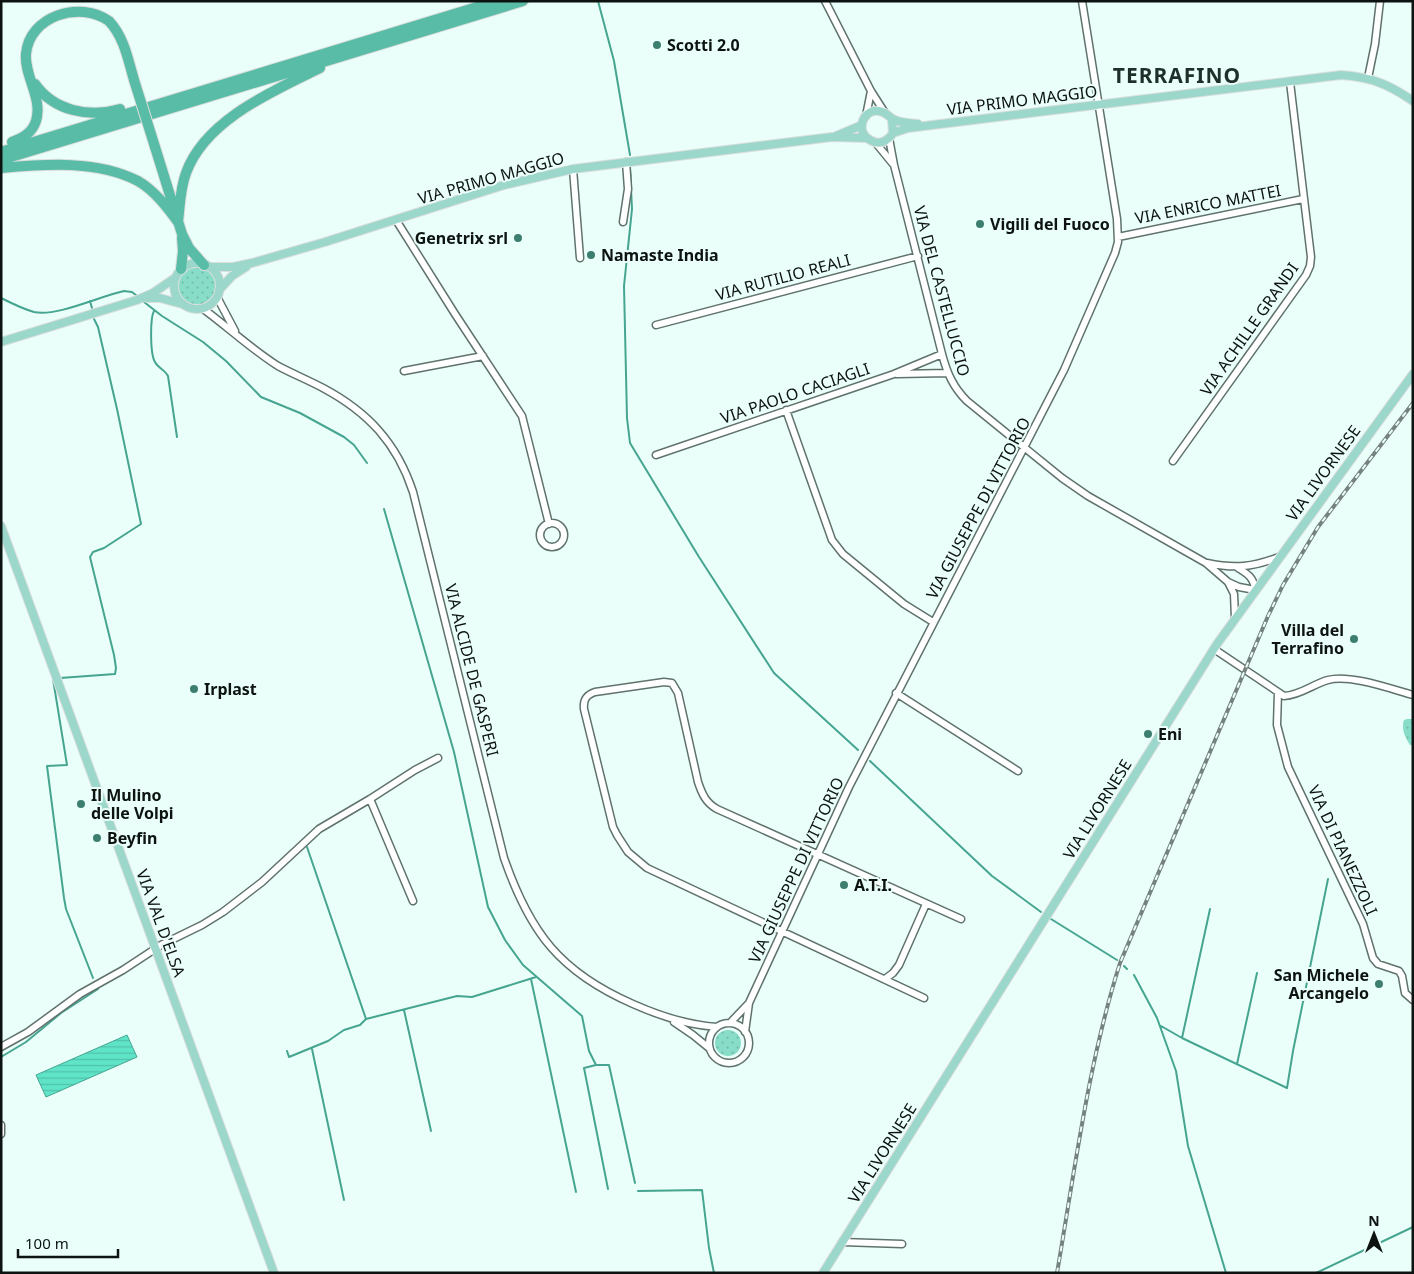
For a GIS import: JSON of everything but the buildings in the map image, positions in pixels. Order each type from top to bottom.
[{"type":"highway","points":[[1,152],[497,1]]},
{"type":"highway","points":[[1,160],[523,1]]},
{"type":"highway","points":[[1,146],[23,138],[32,130],[36,120],[38,106],[26,55],[34,30],[49,16],[79,8],[89,10],[105,18],[117,31],[124,45],[182,234],[189,248],[207,266]]},
{"type":"highway","points":[[178,222],[181,191],[186,171],[197,152],[211,134],[237,112],[282,86],[351,54]]},
{"type":"highway","points":[[31,80],[42,94],[53,102],[74,111],[90,113],[112,112],[244,74],[264,72]]},
{"type":"highway","points":[[1,168],[47,165],[78,166],[107,170],[138,182],[159,198],[178,222]]},
{"type":"highway","points":[[181,269],[182,234]]},
{"type":"main road","name":"VIA PRIMO MAGGIO","points":[[207,266],[233,267],[252,263],[396,220],[504,185],[573,169],[832,137],[866,138],[875,142],[885,141],[891,135],[908,128],[1341,75],[1368,78],[1387,85],[1413,101]]},
{"type":"main road","points":[[866,138],[862,125],[866,116],[875,111],[886,113],[892,120],[894,124],[891,135]]},
{"type":"main road","name":"VIA PRIMO MAGGIO","points":[[892,120],[927,126]]},
{"type":"main road","name":"VIA PRIMO MAGGIO","points":[[832,137],[862,125]]},
{"type":"main road","name":"VIA PRIMO MAGGIO","points":[[218,293],[232,276],[252,263]]},
{"type":"main road","points":[[1,342],[138,300],[153,293],[175,278],[181,269],[192,264],[207,266],[218,277],[218,293],[211,304],[202,308],[188,307],[160,298],[138,300]]},
{"type":"main road","points":[[175,278],[174,292],[182,304]]},
{"type":"main road","name":"VIA LIVORNESE","points":[[823,1273],[1214,649],[1413,374]]},
{"type":"main road","name":"VIA VAL D'ELSA","points":[[1,526],[274,1273]]},
{"type":"street","points":[[825,1],[871,91],[886,113]]},
{"type":"street","name":"VIA GIUSEPPE DI VITTORIO","points":[[745,1032],[749,1003],[783,932],[816,855],[896,693],[1026,447],[1064,370],[1115,253],[1118,236],[1117,219],[1097,105],[1082,1]]},
{"type":"street","points":[[1368,78],[1375,44],[1380,1]]},
{"type":"street","name":"VIA ACHILLE GRANDI","points":[[1173,461],[1308,271],[1311,257],[1290,82]]},
{"type":"street","points":[[866,116],[871,91]]},
{"type":"street","name":"VIA DEL CASTELLUCCIO","points":[[891,135],[894,165],[942,354],[953,385],[960,394],[1062,478],[1088,496],[1206,563],[1228,582],[1239,587],[1255,590]]},
{"type":"street","points":[[875,142],[894,165]]},
{"type":"street","points":[[623,222],[627,198],[626,162]]},
{"type":"street","points":[[573,169],[580,258]]},
{"type":"street","name":"VIA ENRICO MATTEI","points":[[1118,236],[1303,199]]},
{"type":"street","points":[[396,220],[454,314],[522,416],[549,524]]},
{"type":"street","name":"VIA RUTILIO REALI","points":[[656,325],[918,256]]},
{"type":"street","name":"VIA ALCIDE DE GASPERI","points":[[218,293],[237,334]]},
{"type":"street","name":"VIA ALCIDE DE GASPERI","points":[[202,308],[256,351],[356,407],[382,432],[393,448],[413,492],[499,840],[522,906],[540,934],[575,971],[613,996],[669,1019],[687,1030],[709,1048]]},
{"type":"street","name":"VIA PAOLO CACIAGLI","points":[[656,455],[894,374],[942,354]]},
{"type":"street","points":[[404,371],[483,356]]},
{"type":"street","points":[[894,374],[948,373]]},
{"type":"street","points":[[786,410],[832,540],[843,554],[904,604],[933,622]]},
{"type":"street","name":"VIA DEL CASTELLUCCIO","points":[[1206,563],[1238,568],[1260,564],[1279,557]]},
{"type":"street","points":[[1238,568],[1250,575],[1255,583],[1255,590]]},
{"type":"street","points":[[1228,582],[1234,594],[1235,618]]},
{"type":"street","points":[[1214,649],[1284,696],[1291,696],[1334,679],[1371,684],[1413,696]]},
{"type":"street","points":[[924,998],[647,868],[628,852],[617,835],[612,822],[584,709],[586,696],[595,692],[672,682],[677,689],[698,782],[702,794],[709,804],[816,855],[961,919]]},
{"type":"street","name":"VIA DI PIANEZZOLI","points":[[1278,692],[1277,725],[1288,767],[1363,924],[1373,958],[1378,964],[1399,970],[1405,993],[1413,1000]]},
{"type":"street","points":[[896,693],[1018,771]]},
{"type":"street","points":[[1,1047],[28,1032],[80,994],[123,970],[156,948],[202,925],[223,912],[268,877],[319,829],[438,758]]},
{"type":"street","points":[[370,799],[413,901]]},
{"type":"street","points":[[885,979],[896,971],[926,904]]},
{"type":"street","name":"VIA GIUSEPPE DI VITTORIO","points":[[730,1023],[749,1003]]},
{"type":"street","name":"VIA ALCIDE DE GASPERI","points":[[669,1019],[717,1027]]},
{"type":"street","points":[[730,1023],[739,1026],[745,1032],[748,1044],[744,1055],[735,1062],[729,1063],[717,1060],[709,1048],[710,1035],[717,1027],[730,1023]]},
{"type":"street","points":[[1,1125],[1,1134]]},
{"type":"street","points":[[842,1242],[902,1244]]},
{"type":"shaded area","points":[[197,267],[211,272],[216,286],[211,300],[197,305],[183,300],[178,286],[183,272]]},
{"type":"shaded area","points":[[1413,719],[1413,745],[1410,745],[1403,730],[1404,720]]},
{"type":"shaded area","points":[[728,1030],[737,1034],[741,1043],[737,1052],[728,1056],[719,1052],[715,1043],[719,1034]]},
{"type":"shaded area","points":[[127,1035],[137,1057],[46,1097],[36,1075]]},
{"type":"waterway","points":[[598,1],[614,61],[630,155]]},
{"type":"waterway","points":[[630,167],[631,184]]},
{"type":"waterway","points":[[631,189],[632,209],[624,286],[627,418],[630,443],[699,557],[774,673],[858,750]]},
{"type":"waterway","points":[[1,298],[30,311],[43,313],[66,309],[124,291],[132,292],[137,296]]},
{"type":"waterway","points":[[90,301],[92,308]]},
{"type":"waterway","points":[[144,302],[203,342],[226,361],[261,397],[300,413],[344,437],[354,445],[367,463]]},
{"type":"waterway","points":[[154,311],[151,328],[153,358],[156,364],[168,376],[177,437]]},
{"type":"waterway","points":[[60,678],[115,674],[114,655],[90,557],[93,552],[104,548],[141,524],[117,409],[98,327],[94,319]]},
{"type":"waterway","points":[[384,509],[454,752],[488,907],[505,940],[523,965],[582,1016],[589,1051],[596,1065]]},
{"type":"waterway","points":[[53,679],[67,765],[47,766],[64,898],[66,909],[93,978]]},
{"type":"waterway","points":[[870,761],[992,876],[1041,912]]},
{"type":"waterway","points":[[307,847],[366,1019]]},
{"type":"waterway","points":[[1161,1026],[1287,1088],[1328,879]]},
{"type":"waterway","points":[[1182,1038],[1210,909]]},
{"type":"waterway","points":[[1051,919],[1117,960]]},
{"type":"waterway","points":[[1124,966],[1127,969]]},
{"type":"waterway","points":[[1237,1064],[1257,973]]},
{"type":"waterway","points":[[1134,975],[1157,1018],[1176,1071],[1188,1146],[1226,1273]]},
{"type":"waterway","points":[[287,1051],[289,1057],[328,1041],[344,1030],[360,1025],[366,1019],[457,996],[472,997],[536,977]]},
{"type":"waterway","points":[[531,979],[576,1192]]},
{"type":"waterway","points":[[1,1057],[26,1042],[61,1013],[98,989]]},
{"type":"waterway","points":[[404,1010],[431,1131]]},
{"type":"waterway","points":[[312,1049],[344,1200]]},
{"type":"waterway","points":[[608,1189],[584,1068],[596,1065],[609,1065],[635,1183]]},
{"type":"waterway","points":[[638,1191],[702,1190],[714,1273]]},
{"type":"waterway","points":[[1316,1273],[1413,1227]]},
{"type":"railway","points":[[1057,1273],[1091,1078],[1099,1039],[1120,963],[1283,585],[1318,527],[1413,403]]},
{"type":"place","name":"Scotti 2.0","points":[[657,45]]},
{"type":"place","name":"Vigili del Fuoco","points":[[980,224]]},
{"type":"place","name":"Genetrix srl","points":[[518,238]]},
{"type":"place","name":"Namaste India","points":[[591,255]]},
{"type":"place","name":"Villa del Terrafino","points":[[1354,639]]},
{"type":"place","name":"Irplast","points":[[194,689]]},
{"type":"place","name":"Eni","points":[[1148,734]]},
{"type":"place","name":"Il Mulino delle Volpi","points":[[81,804]]},
{"type":"place","name":"Beyfin","points":[[97,838]]},
{"type":"place","name":"A.T.I.","points":[[844,885]]},
{"type":"place","name":"San Michele Arcangelo","points":[[1379,984]]},
{"type":"district","name":"TERRAFINO","points":[[1177,76]]}]
